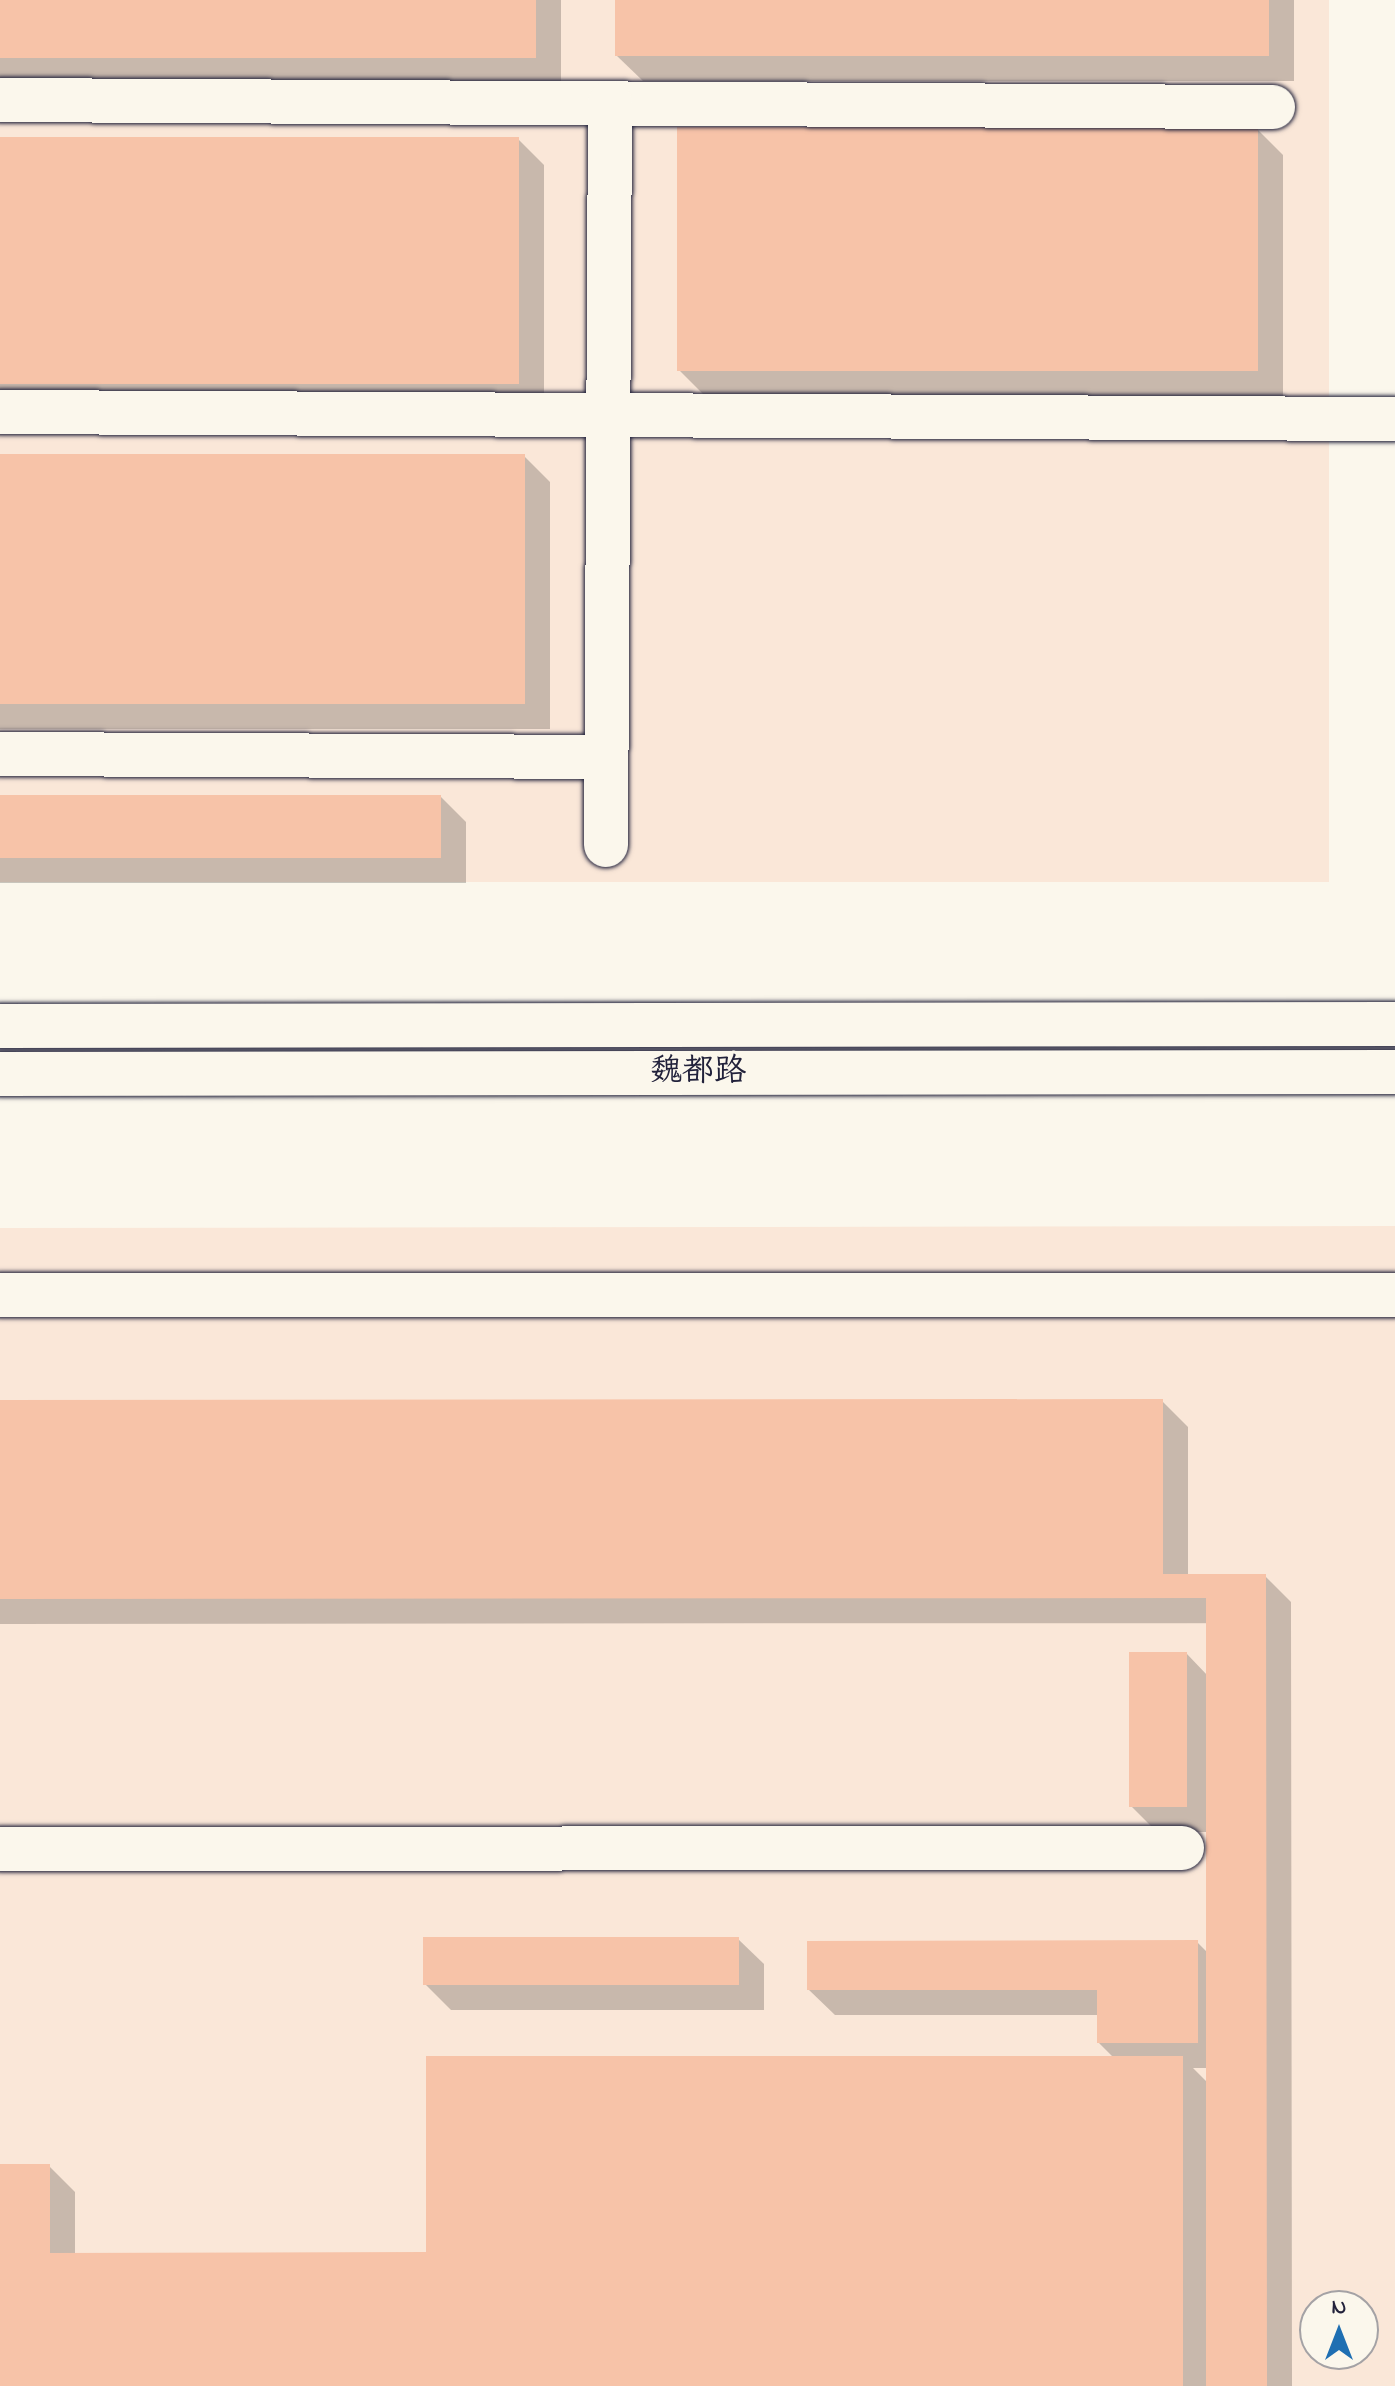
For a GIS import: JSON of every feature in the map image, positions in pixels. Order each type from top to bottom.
[{"type":"main road","points":[[0,100],[1273,107]]},
{"type":"main road","points":[[606,845],[610,103]]},
{"type":"main road","points":[[0,412],[1395,419]]},
{"type":"main road","points":[[0,754],[606,757]]},
{"type":"main road","name":"魏都路","points":[[0,1026],[1395,1024]]},
{"type":"main road","name":"魏都路","points":[[0,1074],[1395,1072]]},
{"type":"main road","points":[[0,1295],[1395,1295]]},
{"type":"main road","points":[[0,1849],[1182,1848]]},
{"type":"shaded area","points":[[0,0],[1329,0],[1329,882],[0,882]]},
{"type":"shaded area","points":[[1395,1226],[1395,2386],[0,2386],[0,1228]]},
{"type":"building","points":[[0,0],[536,0],[536,58],[0,58]]},
{"type":"building","points":[[615,0],[1269,0],[1269,56],[615,56]]},
{"type":"building","points":[[677,127],[1258,127],[1258,371],[677,371]]},
{"type":"building","points":[[0,137],[519,137],[519,384],[0,384]]},
{"type":"building","points":[[0,454],[525,454],[525,704],[0,704]]},
{"type":"building","points":[[0,795],[441,795],[441,858],[0,858]]},
{"type":"building","points":[[1163,1399],[1163,1574],[1266,1574],[1267,2386],[1206,2386],[1206,1598],[0,1599],[0,1400]]},
{"type":"building","points":[[1129,1652],[1187,1652],[1187,1807],[1129,1807]]},
{"type":"building","points":[[423,1937],[739,1937],[739,1985],[423,1985]]},
{"type":"building","points":[[1198,1940],[1198,2043],[1097,2043],[1097,1990],[807,1990],[807,1941]]},
{"type":"building","points":[[426,2056],[1183,2056],[1183,2386],[0,2386],[0,2164],[50,2164],[50,2253],[426,2252]]}]
